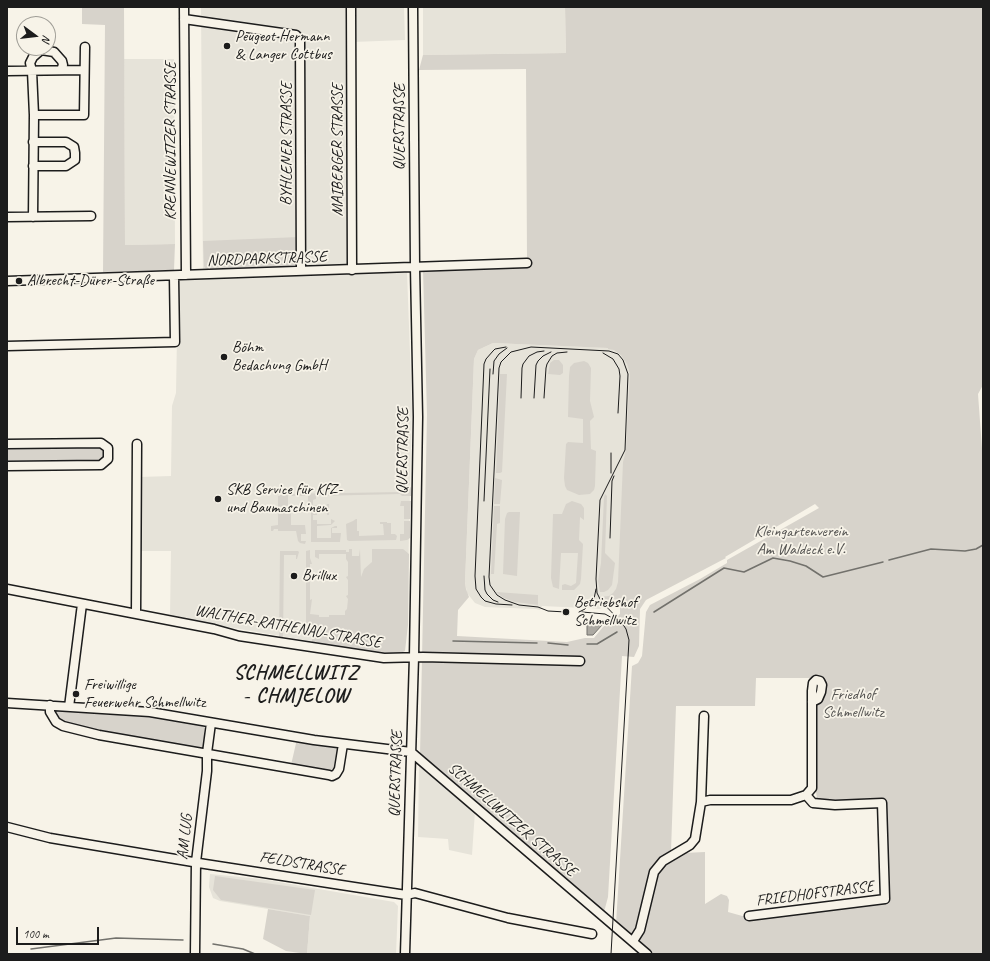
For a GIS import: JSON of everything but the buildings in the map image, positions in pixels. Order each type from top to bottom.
[{"type":"street","name":"KRENNEWITZER STRASSE","points":[[184,7],[186,275]]},
{"type":"street","name":"MAIBERGER STRASSE","points":[[351,7],[352,270]]},
{"type":"street","name":"QUERSTRASSE","points":[[404,954],[414,658],[418,418],[413,7]]},
{"type":"street","name":"BYHLENER STRASSE","points":[[184,19],[296,35],[300,40],[301,271]]},
{"type":"street","points":[[34,115],[84,115],[85,46]]},
{"type":"street","points":[[33,217],[34,115],[32,71],[30,63],[32,57],[41,50],[54,52],[62,61],[63,65],[61,70]]},
{"type":"street","points":[[7,71],[84,70]]},
{"type":"street","points":[[33,142],[66,142],[74,147],[75,153],[74,160],[66,166],[33,166]]},
{"type":"street","points":[[7,217],[91,216]]},
{"type":"street","name":"NORDPARKSTRASSE","points":[[7,281],[527,263]]},
{"type":"street","points":[[7,346],[175,342],[174,276]]},
{"type":"street","points":[[7,444],[100,443],[108,448],[108,459],[101,465],[7,466]]},
{"type":"street","points":[[136,614],[137,444]]},
{"type":"street","name":"WALTHER-RATHENAU-STRASSE","points":[[7,589],[214,629],[246,637],[384,658],[580,661]]},
{"type":"street","points":[[69,707],[82,604]]},
{"type":"street","points":[[7,702],[150,712],[343,744],[411,752]]},
{"type":"street","points":[[701,802],[710,800],[791,800],[806,795],[812,788],[812,702]]},
{"type":"street","points":[[50,706],[50,712],[56,722],[63,726],[99,735],[332,776],[336,774],[339,769],[343,744]]},
{"type":"street","points":[[633,941],[640,930],[654,872],[663,861],[690,845],[695,839],[701,802],[704,716]]},
{"type":"street","name":"AM LUG","points":[[195,954],[196,862],[211,723]]},
{"type":"street","name":"SCHMELLWITZER STRASSE","points":[[411,752],[647,954]]},
{"type":"street","name":"FRIEDHOFSTRASSE","points":[[749,916],[885,900],[882,803],[835,805],[813,803],[806,795]]},
{"type":"street","name":"FELDSTRASSE","points":[[7,827],[50,838],[196,862],[406,895],[414,893],[508,918],[592,934]]},
{"type":"shaded area","points":[[201,7],[349,7],[351,274],[407,272],[412,407],[408,578],[386,654],[170,617],[171,551],[138,551],[139,477],[171,476],[172,406],[176,393],[178,279],[203,278]]},
{"type":"shaded area","points":[[353,7],[404,7],[405,40],[353,42]]},
{"type":"shaded area","points":[[423,7],[565,7],[566,53],[423,55]]},
{"type":"shaded area","points":[[124,59],[174,59],[175,244],[125,245]]},
{"type":"shaded area","points":[[493,343],[616,348],[634,367],[620,600],[611,599],[600,609],[589,608],[586,606],[584,608],[542,606],[540,610],[485,607],[475,603],[467,593],[465,582],[474,359],[478,350]]},
{"type":"shaded area","points":[[587,624],[602,625],[593,635],[587,635]]},
{"type":"shaded area","points":[[419,764],[475,811],[472,855],[449,850],[448,839],[418,837]]},
{"type":"shaded area","points":[[210,874],[261,879],[394,902],[398,906],[396,954],[307,954],[310,916],[220,901],[213,898],[209,887]]},
{"type":"green space","points":[[82,7],[124,7],[125,245],[175,244],[174,270],[103,272],[105,25],[82,24]]},
{"type":"green space","points":[[565,7],[983,7],[983,385],[978,394],[983,462],[983,954],[653,954],[616,924],[632,666],[638,663],[642,656],[646,612],[650,605],[700,579],[727,563],[727,560],[819,508],[815,504],[725,557],[726,558],[646,600],[640,609],[639,646],[634,657],[622,656],[608,897],[604,912],[420,755],[427,415],[423,269],[532,266],[527,259],[526,69],[419,70],[423,55],[566,53]],"holes":[[[493,343],[608,348],[621,355],[627,364],[630,374],[626,450],[623,462],[618,582],[613,593],[609,596],[600,597],[605,604],[611,599],[620,600],[620,614],[603,627],[594,638],[585,638],[567,642],[457,636],[458,610],[469,597],[465,582],[474,359],[478,350]],[[756,678],[814,678],[817,798],[834,802],[885,801],[887,903],[753,919],[728,912],[729,900],[727,896],[721,894],[705,904],[705,852],[684,853],[674,857],[671,851],[676,706],[755,706]]]},
{"type":"green space","points":[[299,237],[298,263],[295,266],[208,269],[204,266],[203,241]]},
{"type":"green space","points":[[554,360],[559,360],[563,365],[563,373],[560,375],[548,374],[550,363]]},
{"type":"green space","points":[[584,361],[588,363],[591,368],[590,401],[594,417],[590,421],[591,449],[596,451],[595,486],[594,490],[590,494],[579,495],[567,490],[564,478],[566,444],[568,442],[583,443],[583,419],[568,417],[570,367],[574,363]]},
{"type":"green space","points":[[500,374],[507,374],[502,472],[496,473]]},
{"type":"green space","points":[[7,445],[99,445],[105,449],[105,457],[99,462],[7,463]]},
{"type":"green space","points":[[495,478],[502,480],[500,504],[494,504]]},
{"type":"green space","points":[[404,487],[411,487],[411,496],[402,496],[400,494],[316,496],[316,499],[313,500],[313,505],[317,505],[317,509],[326,509],[327,504],[329,504],[329,515],[327,515],[327,511],[317,511],[317,515],[313,515],[313,520],[317,520],[317,524],[331,524],[331,519],[335,521],[331,525],[317,526],[317,538],[331,538],[331,528],[337,526],[337,528],[332,528],[332,533],[341,533],[340,542],[311,542],[311,506],[308,506],[308,496],[288,496],[288,506],[291,506],[291,525],[305,525],[306,534],[301,534],[301,541],[306,541],[305,544],[298,541],[296,531],[278,531],[278,529],[274,529],[271,531],[271,526],[278,525],[278,496],[280,496],[280,494],[403,492]]},
{"type":"green space","points":[[605,494],[607,496],[605,553],[615,563],[612,585],[608,590],[600,592],[598,581],[601,563]]},
{"type":"green space","points":[[401,501],[411,501],[410,519],[404,519],[404,506],[400,506]]},
{"type":"green space","points":[[572,501],[581,504],[584,508],[584,520],[580,517],[579,540],[583,544],[581,579],[580,584],[574,590],[562,590],[562,585],[565,584],[571,586],[576,583],[578,553],[561,553],[559,589],[553,587],[551,578],[553,514],[562,514],[566,504]]},
{"type":"green space","points":[[494,506],[500,506],[500,523],[497,524],[494,574],[491,574]]},
{"type":"green space","points":[[520,512],[517,576],[503,574],[505,519],[507,513]]},
{"type":"green space","points":[[356,519],[359,536],[384,535],[383,524],[380,524],[380,522],[387,522],[391,523],[391,534],[395,534],[397,536],[396,540],[347,540],[346,524]]},
{"type":"green space","points":[[404,521],[410,521],[410,538],[400,541],[400,534],[404,534]]},
{"type":"green space","points":[[349,549],[352,549],[352,556],[359,556],[360,549],[361,577],[364,569],[372,562],[372,549],[403,549],[409,554],[408,625],[405,651],[397,655],[386,655],[312,643],[312,623],[306,623],[306,551],[310,550],[312,564],[310,564],[310,600],[312,599],[310,614],[319,615],[319,617],[329,617],[329,615],[345,615],[348,599],[346,596],[348,595],[348,580],[346,577],[348,576],[348,562],[346,559],[346,554],[319,554],[319,559],[315,557],[315,550],[346,550],[346,552],[349,552]]},
{"type":"green space","points":[[280,551],[299,552],[297,559],[296,555],[284,555],[283,638],[279,637]]},
{"type":"green space","points":[[496,592],[538,595],[538,605],[515,602],[504,598]]},
{"type":"green space","points":[[54,709],[151,715],[202,724],[204,727],[204,746],[199,749],[65,723],[58,721],[53,715]]},
{"type":"green space","points":[[297,739],[336,746],[338,749],[335,767],[328,772],[291,765]]},
{"type":"green space","points":[[215,876],[315,890],[311,915],[221,900],[213,890]]},
{"type":"green space","points":[[268,909],[310,916],[307,954],[286,951],[263,939]]},
{"type":"waterway","points":[[889,560],[931,549],[965,551],[976,549],[983,545]]},
{"type":"waterway","points":[[654,612],[724,568],[744,572],[773,558],[806,566],[823,577],[883,562]]},
{"type":"waterway","points":[[587,644],[597,644],[617,632]]},
{"type":"waterway","points":[[453,641],[537,643]]},
{"type":"waterway","points":[[548,643],[568,645]]},
{"type":"waterway","points":[[31,949],[116,938],[183,940]]},
{"type":"waterway","points":[[213,944],[243,949],[255,954]]},
{"type":"tram line","points":[[506,347],[495,349],[486,359],[484,364],[475,576],[476,589],[485,601],[496,604],[512,605]]},
{"type":"tram line","points":[[566,612],[548,611],[538,607],[519,605],[505,600],[497,595],[490,585],[489,577],[499,368],[501,362],[511,352],[531,347],[609,351],[618,354],[623,360],[628,374],[625,450],[600,500],[596,579],[597,593],[601,601],[622,623],[626,629],[629,640],[611,954]]},
{"type":"tram line","points":[[493,374],[494,361],[499,354],[507,348]]},
{"type":"tram line","points":[[521,398],[523,364],[529,356],[537,352],[544,351]]},
{"type":"tram line","points":[[534,398],[536,365],[543,356],[551,352]]},
{"type":"tram line","points":[[544,398],[547,364],[552,356],[557,353],[567,352]]},
{"type":"tram line","points":[[603,353],[613,359],[619,369],[618,413]]},
{"type":"tram line","points":[[484,501],[490,369]]},
{"type":"tram line","points":[[611,453],[611,473]]},
{"type":"tram line","points":[[610,538],[612,481],[614,476]]},
{"type":"tram line","points":[[484,576],[485,590],[487,594],[493,600],[498,602]]},
{"type":"tram line","points":[[579,612],[585,609],[594,599],[596,589]]},
{"type":"tram line","points":[[582,612],[605,614],[614,619]]},
{"type":"place","name":"Peugeot Hermann & Langer Cottbus","points":[[227,46]]},
{"type":"place","name":"Albrecht-Dürer-Straße","points":[[19,281]]},
{"type":"place","name":"Böhm Bedachung GmbH","points":[[224,357]]},
{"type":"place","name":"SKB Service für KfZ- und Baumaschinen","points":[[218,499]]},
{"type":"place","name":"Brillux","points":[[294,576]]},
{"type":"place","name":"Betriebshof Schmellwitz","points":[[566,612]]},
{"type":"place","name":"Freiwillige Feuerwehr Schmellwitz","points":[[76,694]]},
{"type":"district","name":"SCHMELLWITZ - CHMJELOW","points":[[296,686]]},
{"type":"park label","name":"Kleingartenverein Am Waldeck e.V.","points":[[801,541]]},
{"type":"park label","name":"Friedhof Schmellwitz","points":[[853,704]]}]
